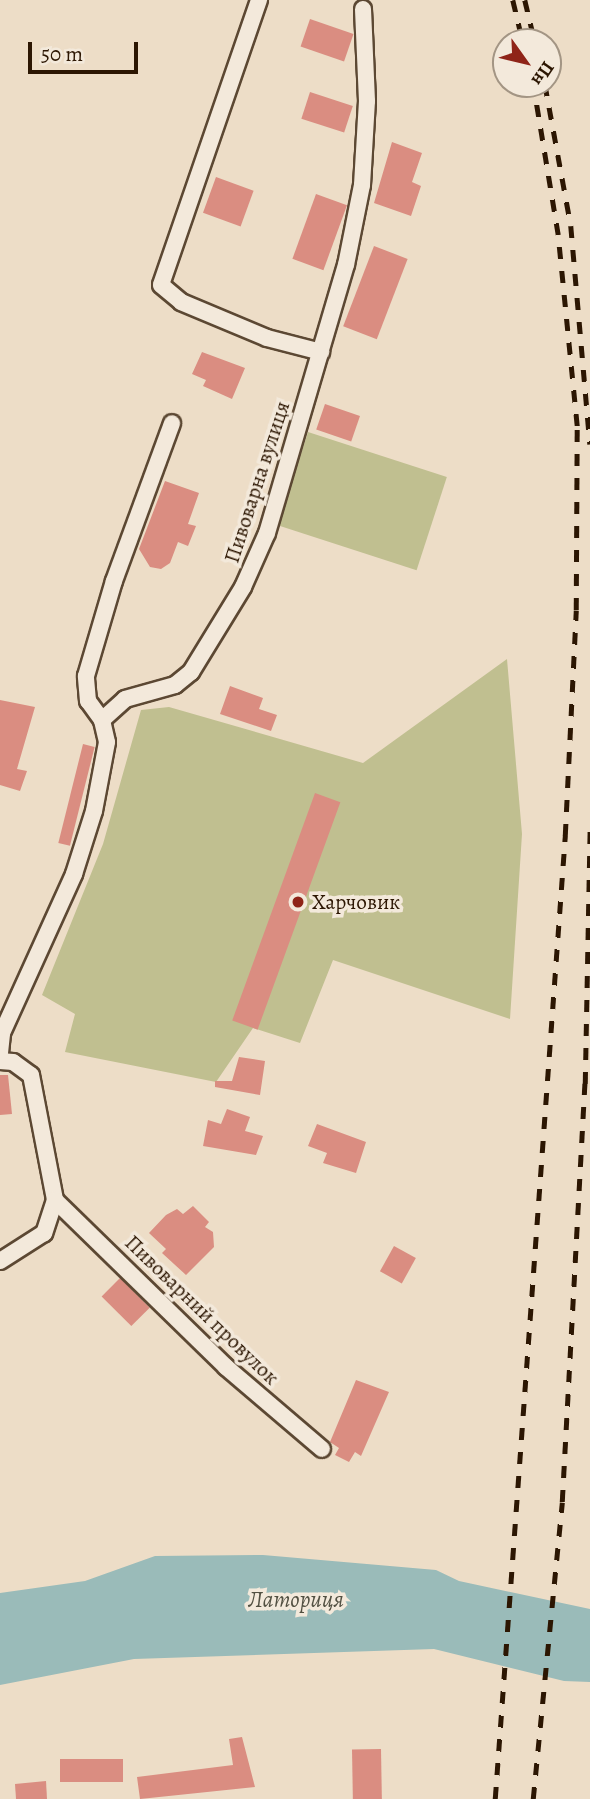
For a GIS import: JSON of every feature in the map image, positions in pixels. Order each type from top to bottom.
[{"type":"street","points":[[259,0],[161,285],[181,302],[267,338],[321,352]]},
{"type":"street","name":"Пивоварна вулиця","points":[[102,720],[125,699],[175,685],[191,672],[243,587],[267,533],[346,265],[362,185],[367,101],[363,9]]},
{"type":"street","points":[[0,1053],[2,1033],[74,874],[94,811],[107,742],[102,720],[88,701],[86,676],[114,581],[172,423]]},
{"type":"street","points":[[0,1061],[13,1062],[31,1075],[55,1200],[44,1233],[0,1261]]},
{"type":"street","name":"Пивоварний провулок","points":[[55,1200],[226,1367],[322,1449]]},
{"type":"shaded area","points":[[308,432],[447,477],[417,570],[278,525]]},
{"type":"shaded area","name":"Харчовик","points":[[507,659],[522,834],[510,1019],[333,960],[300,1043],[253,1028],[216,1082],[65,1052],[75,1014],[42,995],[103,844],[141,710],[169,707],[363,763]]},
{"type":"water","name":"Латориця","points":[[263,1555],[436,1570],[459,1581],[590,1609],[590,1682],[564,1681],[434,1649],[134,1659],[0,1685],[0,1593],[85,1581],[155,1556]]},
{"type":"building","points":[[310,19],[353,34],[344,61],[301,46]]},
{"type":"building","points":[[310,92],[353,106],[344,133],[301,119]]},
{"type":"building","points":[[392,142],[422,153],[412,182],[421,186],[411,216],[374,203]]},
{"type":"building","points":[[216,177],[254,191],[241,226],[203,213]]},
{"type":"building","points":[[316,194],[347,205],[323,270],[292,259]]},
{"type":"building","points":[[374,246],[408,259],[377,339],[343,326]]},
{"type":"building","points":[[202,352],[245,368],[232,399],[203,386],[206,380],[192,374]]},
{"type":"building","points":[[325,404],[360,416],[351,442],[316,430]]},
{"type":"building","points":[[165,481],[199,493],[188,524],[196,526],[188,546],[178,542],[170,563],[161,569],[150,567],[139,549]]},
{"type":"building","points":[[230,686],[263,698],[259,709],[277,715],[271,731],[220,714]]},
{"type":"building","points":[[0,700],[35,707],[17,769],[27,771],[20,791],[0,785]]},
{"type":"building","points":[[83,744],[95,747],[70,846],[58,843]]},
{"type":"building","points":[[315,793],[340,802],[258,1030],[232,1020]]},
{"type":"building","points":[[239,1057],[265,1061],[260,1095],[215,1087],[215,1081],[232,1081]]},
{"type":"building","points":[[0,1075],[8,1075],[12,1114],[0,1115]]},
{"type":"building","points":[[227,1109],[250,1117],[245,1131],[263,1136],[256,1155],[203,1146],[208,1120],[221,1124]]},
{"type":"building","points":[[317,1124],[366,1142],[356,1173],[323,1163],[327,1153],[308,1146]]},
{"type":"building","points":[[193,1206],[209,1222],[205,1227],[213,1232],[214,1247],[186,1275],[162,1253],[166,1249],[149,1233],[166,1215],[177,1209],[183,1214]]},
{"type":"building","points":[[394,1246],[416,1258],[402,1283],[380,1271]]},
{"type":"building","points":[[120,1278],[150,1308],[131,1326],[102,1296]]},
{"type":"building","points":[[356,1380],[389,1392],[361,1456],[355,1452],[349,1462],[335,1455],[339,1448],[330,1442]]},
{"type":"building","points":[[242,1737],[255,1787],[140,1799],[137,1777],[233,1765],[229,1739]]},
{"type":"building","points":[[381,1749],[382,1799],[353,1799],[352,1750]]},
{"type":"building","points":[[60,1759],[123,1759],[123,1782],[60,1782]]},
{"type":"building","points":[[46,1781],[47,1799],[16,1799],[15,1784]]},
{"type":"railway","points":[[513,0],[520,28]]},
{"type":"railway","points":[[525,0],[532,28]]},
{"type":"railway","points":[[495,1799],[565,836],[576,610],[577,426],[558,235],[535,98]]},
{"type":"railway","points":[[548,98],[571,226],[590,444]]},
{"type":"railway","points":[[533,1799],[562,1502],[585,1084],[590,824]]},
{"type":"place","name":"Харчовик","points":[[298,902]]}]
